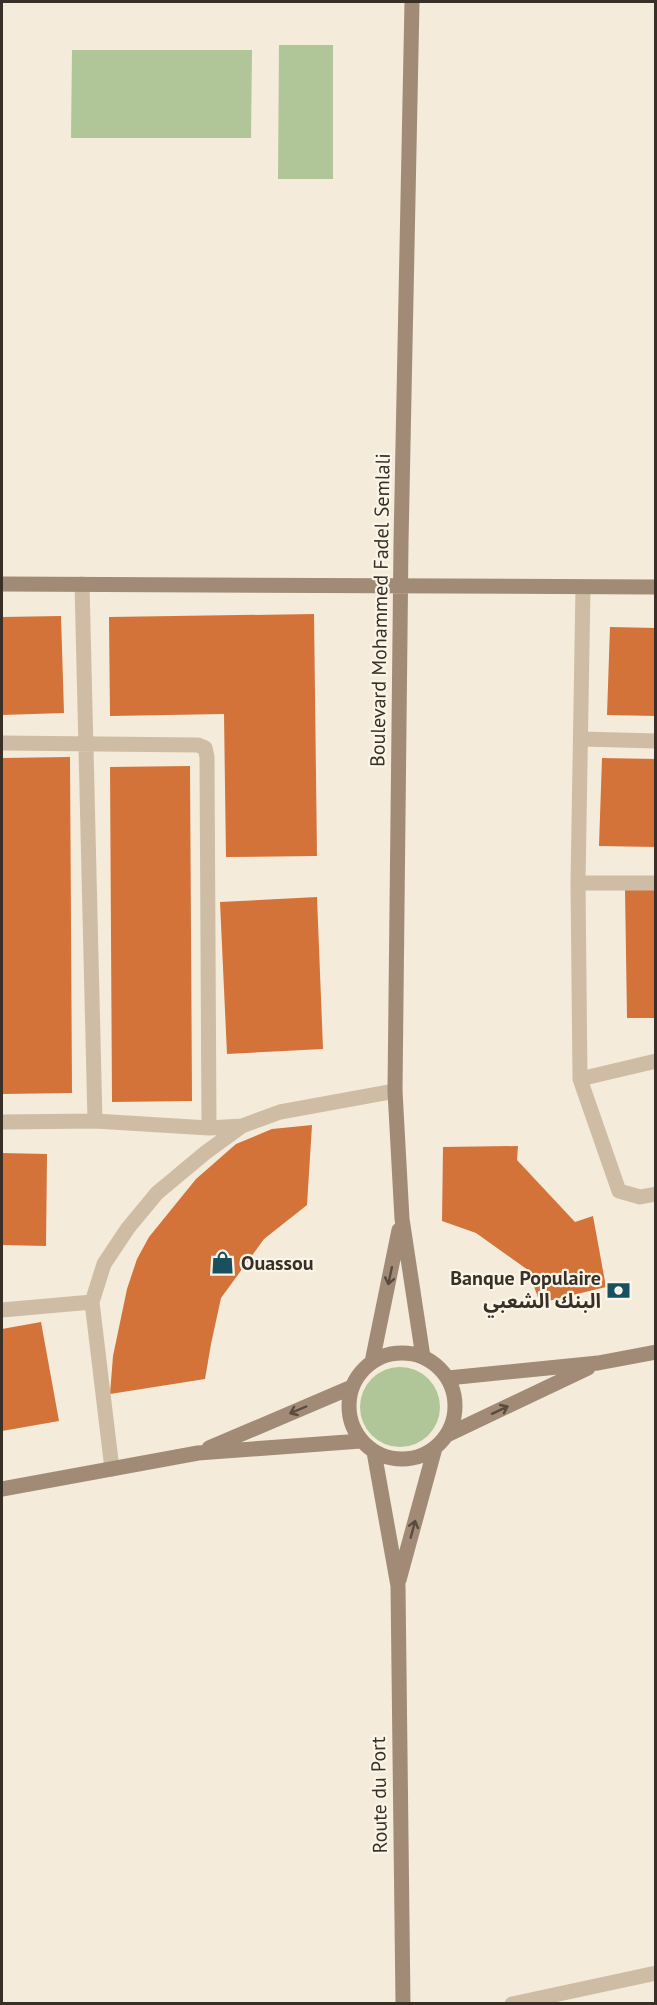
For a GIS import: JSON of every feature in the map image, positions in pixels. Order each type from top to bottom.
[{"type":"street","name":"Boulevard Mohammed Fadel Semlali","points":[[412,2],[401,585],[395,1091],[402,1219],[423,1357]]},
{"type":"street","points":[[2,584],[656,587]]},
{"type":"street","points":[[82,584],[95,1121]]},
{"type":"street","points":[[582,587],[578,883],[580,1079],[619,1191],[640,1197],[656,1194]]},
{"type":"street","points":[[581,739],[656,741]]},
{"type":"street","points":[[2,743],[198,745],[205,748],[207,757],[209,1128]]},
{"type":"street","points":[[578,883],[656,884]]},
{"type":"street","points":[[580,1079],[656,1061]]},
{"type":"street","points":[[112,1469],[93,1302],[104,1264],[128,1228],[158,1193],[205,1153],[242,1126],[280,1112],[395,1091]]},
{"type":"street","points":[[2,1122],[95,1121],[209,1128],[242,1126]]},
{"type":"street","name":"Boulevard Mohammed Fadel Semlali","points":[[372,1362],[402,1219]]},
{"type":"street","points":[[5,1311],[93,1302]]},
{"type":"street","points":[[448,1378],[598,1364],[656,1352]]},
{"type":"street","points":[[406,1353],[423,1357],[437,1365],[448,1378],[454,1392],[456,1407],[454,1421],[447,1435],[435,1448],[421,1456],[406,1460],[389,1458],[374,1452],[353,1429],[349,1401],[352,1387],[360,1373],[372,1362],[388,1354],[406,1353]]},
{"type":"street","points":[[447,1435],[598,1364]]},
{"type":"street","points":[[198,1453],[352,1387]]},
{"type":"street","points":[[2,1489],[198,1453],[362,1441]]},
{"type":"street","name":"Route du Port","points":[[398,1586],[435,1448]]},
{"type":"street","name":"Route du Port","points":[[374,1452],[398,1586],[403,2004]]},
{"type":"street","points":[[512,2004],[656,1973]]},
{"type":"green space","points":[[279,45],[333,45],[333,179],[278,179]]},
{"type":"green space","points":[[72,50],[252,50],[251,138],[71,138]]},
{"type":"green space","points":[[400,1367],[415,1370],[428,1379],[437,1392],[440,1407],[437,1422],[428,1435],[415,1444],[400,1447],[385,1444],[372,1435],[363,1422],[360,1407],[363,1392],[372,1379],[385,1370]]},
{"type":"building","points":[[314,614],[317,856],[226,857],[224,714],[110,716],[109,617]]},
{"type":"building","points":[[61,616],[64,713],[2,715],[2,617]]},
{"type":"building","points":[[610,627],[656,628],[656,716],[607,715]]},
{"type":"building","points":[[70,757],[72,1093],[2,1094],[2,758]]},
{"type":"building","points":[[602,758],[656,759],[656,847],[599,846]]},
{"type":"building","points":[[190,766],[192,1101],[112,1102],[110,767]]},
{"type":"building","points":[[656,888],[656,1018],[627,1018],[625,889]]},
{"type":"building","points":[[317,897],[323,1049],[227,1054],[220,902]]},
{"type":"building","points":[[312,1125],[307,1205],[264,1239],[221,1298],[205,1379],[110,1394],[113,1356],[127,1289],[137,1259],[149,1237],[196,1179],[236,1144],[272,1129]]},
{"type":"building","points":[[518,1146],[517,1160],[575,1222],[593,1216],[606,1287],[540,1303],[528,1270],[476,1233],[442,1221],[443,1147]]},
{"type":"building","points":[[2,1153],[47,1154],[46,1246],[2,1245]]},
{"type":"building","points":[[41,1322],[59,1421],[2,1431],[2,1329]]},
{"type":"place","name":"Ouassou","points":[[223,1263]]},
{"type":"place","name":"Banque Populaire البنك الشعبي","points":[[619,1290]]}]
